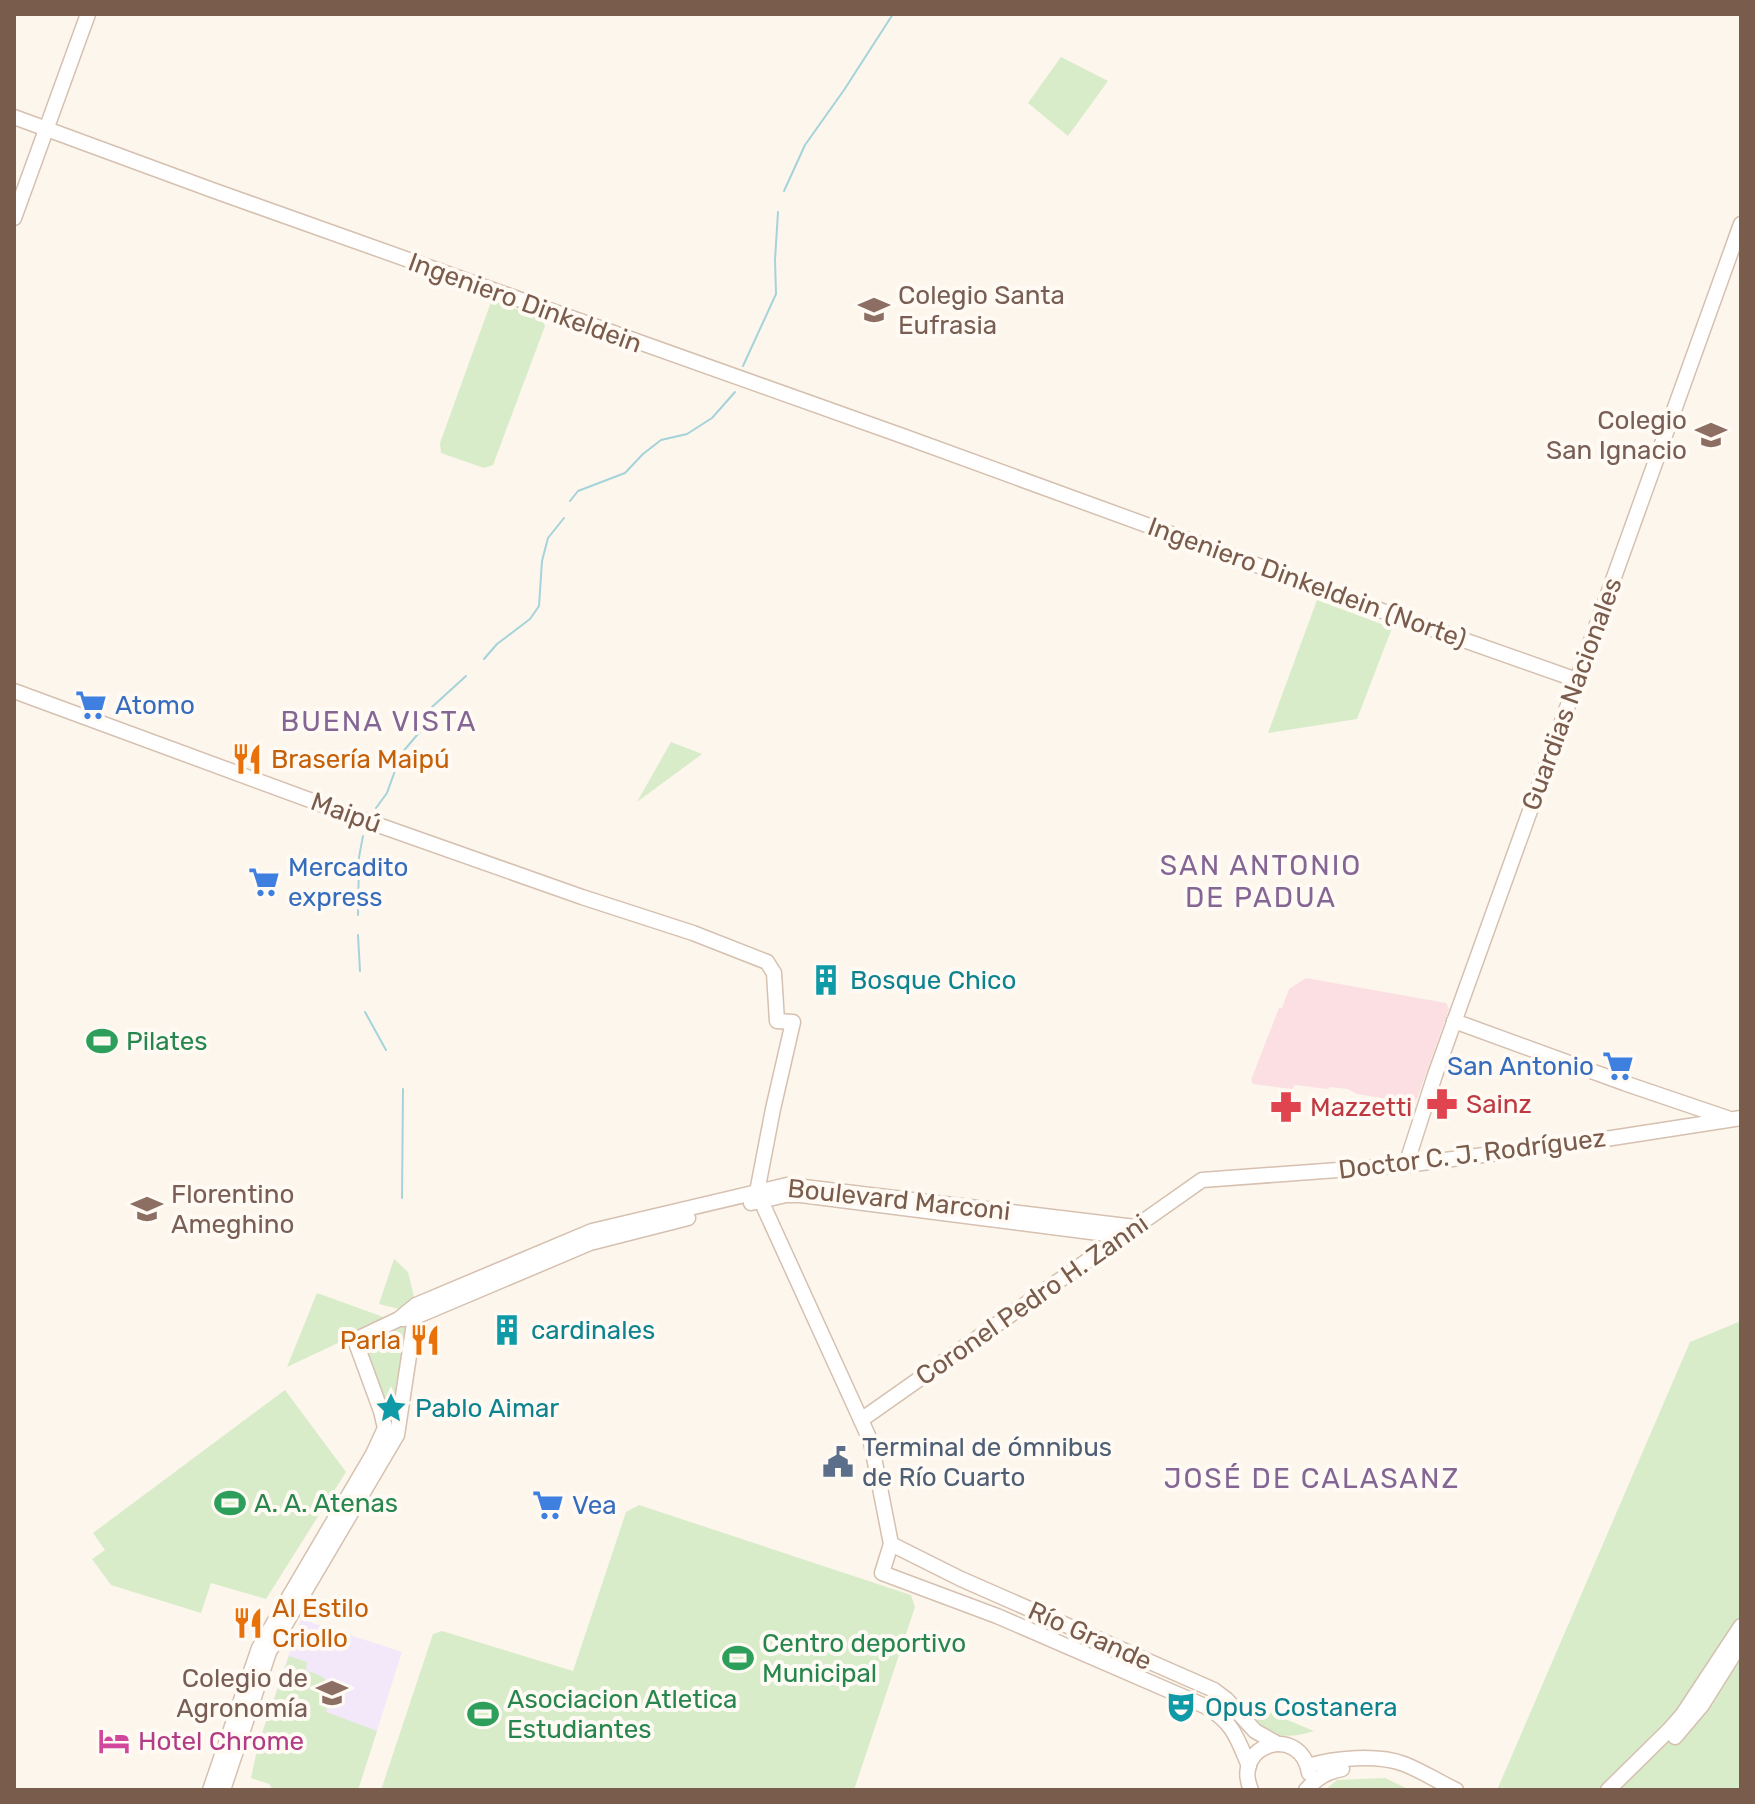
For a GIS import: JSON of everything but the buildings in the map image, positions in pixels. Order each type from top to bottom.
[{"type":"main road","points":[[14,218],[88,14]]},
{"type":"main road","name":"Ingeniero Dinkeldein","points":[[14,117],[1037,486]]},
{"type":"main road","name":"Guardias Nacionales","points":[[1406,1165],[1454,1021],[1741,224]]},
{"type":"main road","name":"Ingeniero Dinkeldein (Norte)","points":[[1037,486],[1577,680]]},
{"type":"main road","name":"Maipú","points":[[14,691],[377,825],[767,962],[774,973],[777,1021],[793,1022],[773,1109],[758,1196]]},
{"type":"main road","points":[[1454,1021],[1624,1083],[1736,1119]]},
{"type":"main road","name":"Doctor C. J. Rodríguez","points":[[1202,1180],[1406,1165],[1736,1119]]},
{"type":"main road","name":"Coronel Pedro H. Zanni","points":[[861,1420],[1202,1180]]},
{"type":"main road","name":"Boulevard Marconi","points":[[210,1790],[259,1648],[373,1454],[385,1428],[355,1340],[592,1231],[758,1196],[787,1185],[1135,1227]]},
{"type":"main road","name":"Boulevard Marconi","points":[[758,1196],[801,1195],[1122,1236]]},
{"type":"main road","points":[[758,1196],[871,1442],[891,1544]]},
{"type":"main road","points":[[223,1790],[269,1652],[397,1435],[416,1311]]},
{"type":"main road","name":"Río Grande","points":[[1251,1790],[1248,1783],[1249,1766],[1226,1719],[1207,1707],[997,1616],[882,1573],[891,1544],[961,1579],[1214,1690],[1255,1731],[1278,1744],[1294,1748],[1308,1766]]},
{"type":"main road","points":[[1608,1790],[1683,1714],[1741,1626]]},
{"type":"main road","points":[[1620,1790],[1690,1721],[1741,1643]]},
{"type":"main road","points":[[1249,1766],[1260,1750],[1278,1744]]},
{"type":"main road","points":[[1306,1790],[1308,1766],[1366,1758],[1403,1764],[1456,1790]]},
{"type":"main road","points":[[1306,1790],[1327,1772],[1378,1766],[1400,1772],[1437,1790]]},
{"type":"shaded area","points":[[1306,978],[1446,1003],[1449,1009],[1417,1099],[1411,1103],[1357,1094],[1348,1089],[1295,1085],[1292,1089],[1253,1084],[1251,1080],[1279,1008],[1282,1008],[1289,989]]},
{"type":"shaded area","name":"Colegio de Agronomía","points":[[301,1619],[402,1652],[358,1790],[258,1745]]},
{"type":"green space","points":[[1061,57],[1108,81],[1068,136],[1028,103]]},
{"type":"green space","points":[[491,302],[542,318],[545,326],[493,465],[484,468],[441,453],[440,443]]},
{"type":"green space","points":[[1317,600],[1392,628],[1357,719],[1268,733]]},
{"type":"green space","points":[[671,742],[702,754],[637,802]]},
{"type":"green space","points":[[394,1259],[408,1272],[416,1305],[399,1309],[379,1304]]},
{"type":"green space","points":[[317,1293],[389,1319],[287,1367]]},
{"type":"green space","points":[[1741,1321],[1741,1790],[1497,1790],[1690,1342]]},
{"type":"green space","points":[[407,1323],[391,1420],[364,1344]]},
{"type":"green space","name":"A. A. Atenas","points":[[285,1390],[346,1472],[266,1599],[211,1583],[201,1613],[111,1585],[92,1559],[105,1550],[93,1533]]},
{"type":"green space","name":"Centro deportivo Municipal","points":[[639,1505],[911,1595],[915,1607],[854,1790],[381,1790],[433,1634],[442,1631],[573,1671],[626,1512]]},
{"type":"green space","points":[[289,1656],[307,1662],[306,1670],[334,1686],[326,1712],[377,1731],[358,1790],[273,1790],[269,1784],[251,1778],[258,1745]]},
{"type":"green space","points":[[1249,1704],[1314,1731],[1293,1736],[1274,1734],[1258,1724]]},
{"type":"green space","points":[[1385,1778],[1410,1790],[1325,1790],[1337,1780]]},
{"type":"waterway","points":[[784,191],[805,145],[893,14]]},
{"type":"waterway","points":[[743,366],[776,294],[778,212]]},
{"type":"waterway","points":[[570,501],[578,491],[625,473],[661,440],[687,434],[712,418],[735,392]]},
{"type":"waterway","points":[[484,659],[497,644],[530,619],[539,606],[542,561],[548,538],[564,518]]},
{"type":"waterway","points":[[376,808],[387,793],[401,754],[423,728],[432,707],[466,676]]},
{"type":"waterway","points":[[358,915],[359,857],[363,836]]},
{"type":"waterway","points":[[358,935],[360,971]]},
{"type":"waterway","points":[[365,1012],[386,1050]]},
{"type":"waterway","points":[[402,1198],[403,1089]]},
{"type":"place","name":"Colegio Santa Eufrasia","points":[[874,310]]},
{"type":"place","name":"Colegio San Ignacio","points":[[1711,435]]},
{"type":"place","name":"Atomo","points":[[91,705]]},
{"type":"place","name":"Brasería Maipú","points":[[247,759]]},
{"type":"place","name":"Mercadito express","points":[[264,882]]},
{"type":"place","name":"Bosque Chico","points":[[826,980]]},
{"type":"place","name":"Pilates","points":[[102,1041]]},
{"type":"place","name":"San Antonio","points":[[1618,1066]]},
{"type":"place","name":"Sainz","points":[[1442,1104]]},
{"type":"place","name":"Mazzetti","points":[[1286,1107]]},
{"type":"place","name":"Florentino Ameghino","points":[[147,1209]]},
{"type":"place","name":"cardinales","points":[[507,1330]]},
{"type":"place","name":"Parla","points":[[425,1340]]},
{"type":"place","name":"Pablo Aimar","points":[[391,1408]]},
{"type":"place","name":"Terminal de ómnibus de Río Cuarto","points":[[838,1462]]},
{"type":"place","name":"A. A. Atenas","points":[[230,1503]]},
{"type":"place","name":"Vea","points":[[548,1505]]},
{"type":"place","name":"Al Estilo Criollo","points":[[248,1623]]},
{"type":"place","name":"Centro deportivo Municipal","points":[[738,1658]]},
{"type":"place","name":"Colegio de Agronomía","points":[[332,1693]]},
{"type":"place","name":"Opus Costanera","points":[[1181,1707]]},
{"type":"place","name":"Asociacion Atletica Estudiantes","points":[[483,1714]]},
{"type":"place","name":"Hotel Chrome","points":[[114,1741]]},
{"type":"district","name":"BUENA VISTA","points":[[379,721]]},
{"type":"district","name":"SAN ANTONIO DE PADUA","points":[[1261,881]]},
{"type":"district","name":"JOSÉ DE CALASANZ","points":[[1312,1478]]}]
